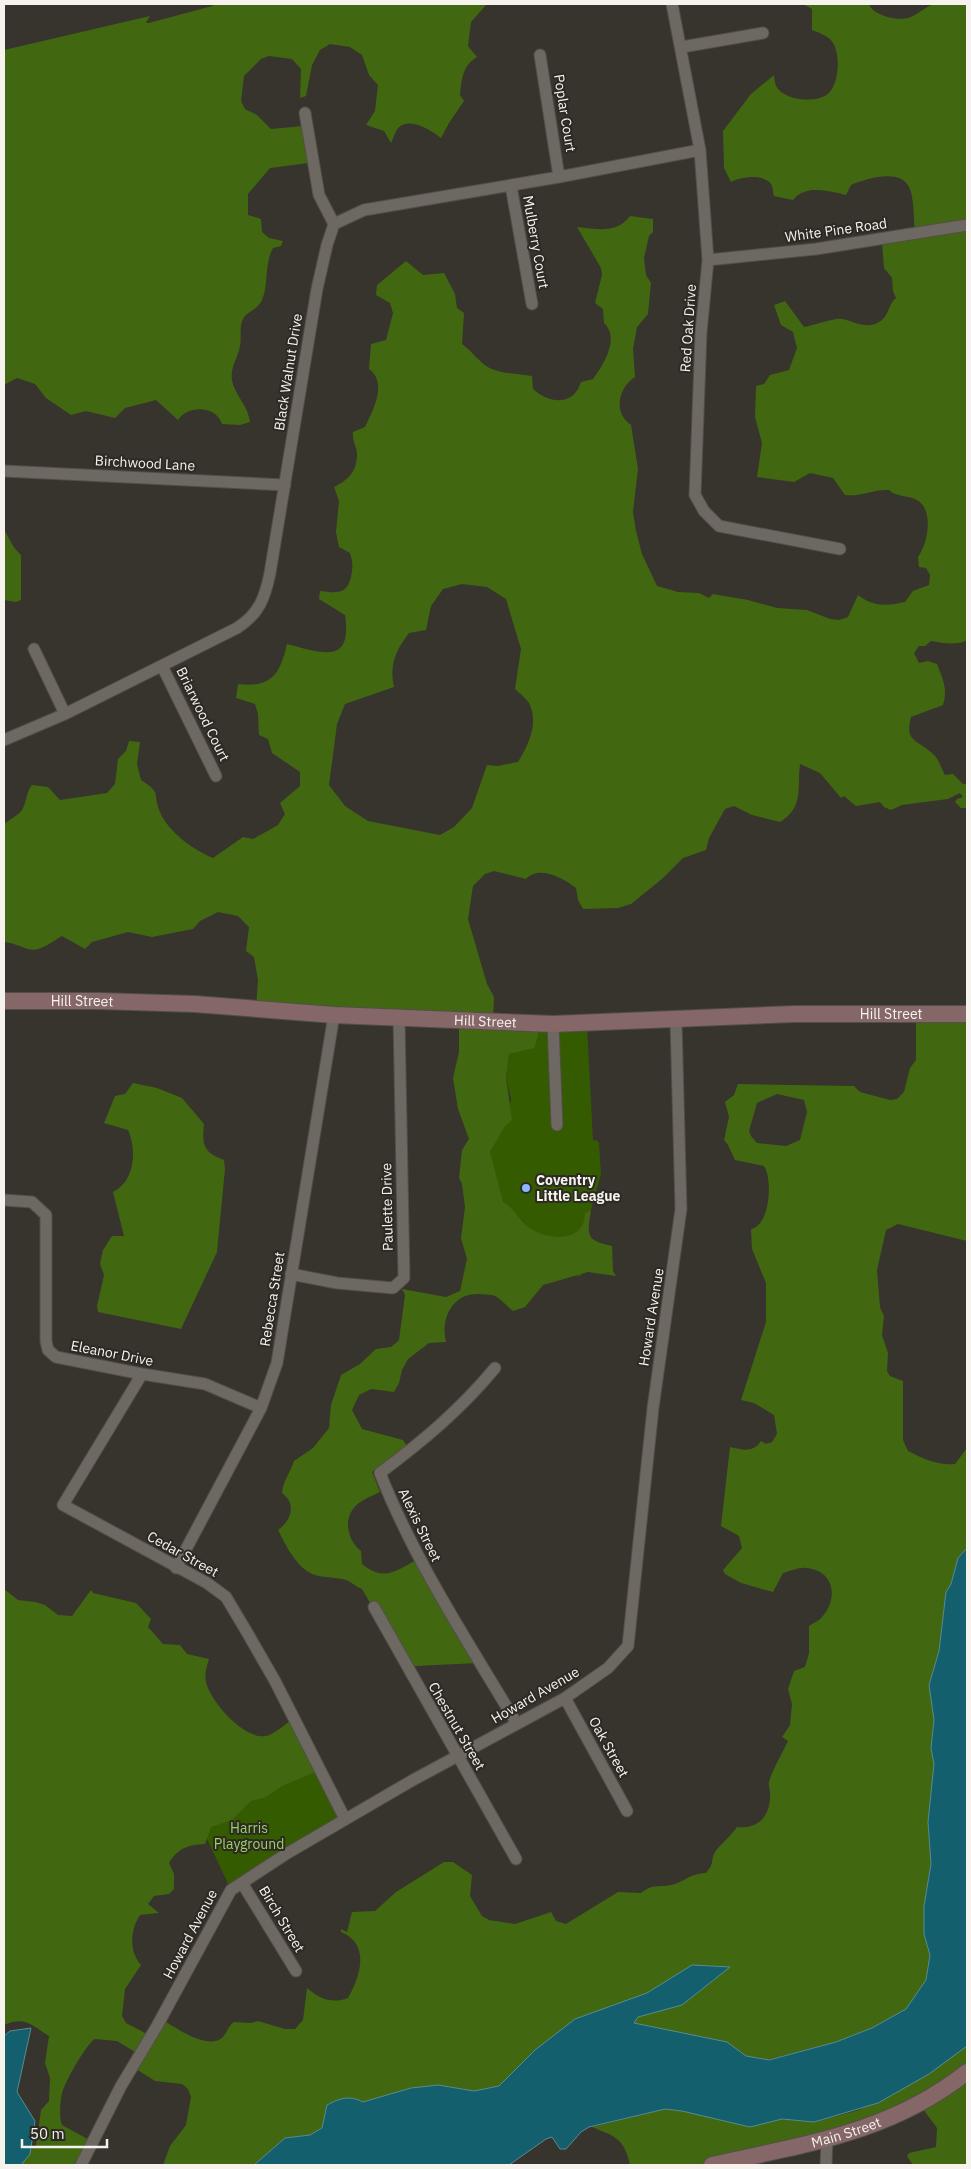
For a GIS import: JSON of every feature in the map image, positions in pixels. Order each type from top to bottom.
[{"type":"street","name":"Red Oak Drive","points":[[672,4],[682,47],[700,150],[708,260],[701,333],[695,495],[704,511],[718,526],[840,549]]},
{"type":"street","points":[[682,47],[763,33]]},
{"type":"street","name":"Poplar Court","points":[[540,54],[559,177]]},
{"type":"street","points":[[305,113],[319,195],[334,224],[364,210],[511,186],[700,150]]},
{"type":"street","name":"Mulberry Court","points":[[511,186],[532,304]]},
{"type":"street","name":"Black Walnut Drive","points":[[4,740],[65,714],[237,628],[259,610],[266,596],[317,289],[326,245],[334,224]]},
{"type":"street","name":"White Pine Road","points":[[708,260],[816,248],[967,225]]},
{"type":"street","name":"Birchwood Lane","points":[[4,471],[285,485]]},
{"type":"street","points":[[34,649],[65,714]]},
{"type":"street","name":"Briarwood Court","points":[[162,666],[216,776]]},
{"type":"street","name":"Hill Street","points":[[4,1001],[195,1004],[334,1015],[553,1024],[676,1021],[834,1013],[967,1014]]},
{"type":"street","name":"Rebecca Street","points":[[176,1568],[261,1408],[276,1363],[334,1015]]},
{"type":"street","name":"Paulette Drive","points":[[291,1274],[337,1283],[393,1288],[404,1278],[399,1018]]},
{"type":"street","name":"Howard Avenue","points":[[81,2165],[121,2086],[158,2026],[231,1890],[345,1819],[564,1698],[608,1668],[628,1646],[653,1408],[681,1209],[676,1021]]},
{"type":"street","points":[[553,1024],[557,1125]]},
{"type":"street","name":"Eleanor Drive","points":[[4,1200],[32,1202],[40,1207],[46,1215],[45,1329],[48,1350],[56,1357],[69,1361],[205,1384],[261,1408]]},
{"type":"street","name":"Alexis Street","points":[[495,1368],[467,1402],[424,1440],[380,1473],[398,1520],[427,1574],[517,1724]]},
{"type":"street","name":"Cedar Street","points":[[142,1374],[63,1505],[176,1568],[207,1583],[226,1597],[275,1681],[345,1819]]},
{"type":"street","name":"Chestnut Street","points":[[374,1607],[516,1859]]},
{"type":"street","name":"Oak Street","points":[[564,1698],[627,1811]]},
{"type":"street","name":"Birch Street","points":[[242,1883],[296,1971]]},
{"type":"street","name":"Main Street","points":[[712,2165],[827,2140],[907,2111],[946,2088],[967,2072]]},
{"type":"street","points":[[826,2165],[827,2140]]},
{"type":"green space","points":[[214,4],[487,4],[471,22],[468,46],[477,57],[468,64],[464,73],[460,95],[464,101],[441,138],[421,126],[409,124],[398,128],[391,143],[384,131],[366,125],[375,111],[378,85],[369,75],[362,55],[350,47],[330,44],[320,50],[312,65],[306,96],[300,98],[301,69],[292,59],[269,56],[261,59],[244,76],[241,101],[245,109],[257,115],[271,129],[303,126],[309,163],[270,168],[248,194],[248,215],[261,219],[262,232],[269,238],[283,241],[281,246],[273,248],[270,254],[262,300],[243,319],[240,346],[232,371],[233,385],[247,410],[250,422],[240,425],[222,424],[214,414],[202,409],[188,411],[178,420],[156,400],[125,408],[115,418],[86,411],[71,415],[46,398],[35,384],[17,378],[4,385],[4,50],[150,16],[146,23],[149,23]]},
{"type":"green space","points":[[803,4],[869,4],[881,15],[900,19],[911,17],[935,4],[967,4],[967,640],[954,643],[931,641],[925,646],[919,646],[914,653],[919,663],[928,661],[937,664],[944,684],[945,694],[943,705],[911,717],[909,725],[911,736],[935,756],[945,775],[953,774],[963,784],[967,784],[967,808],[961,808],[955,802],[963,797],[960,793],[948,799],[902,805],[891,810],[884,807],[880,802],[856,806],[844,796],[841,798],[820,773],[800,764],[798,797],[793,810],[788,816],[780,822],[752,815],[734,806],[725,809],[709,838],[706,850],[683,858],[662,879],[631,904],[618,908],[583,909],[578,900],[576,888],[558,877],[544,873],[532,875],[526,879],[494,871],[485,874],[473,886],[468,919],[487,984],[494,997],[493,1021],[537,1025],[538,1035],[534,1048],[509,1054],[506,1077],[512,1120],[505,1126],[490,1152],[503,1202],[531,1229],[548,1236],[557,1237],[573,1234],[584,1223],[585,1213],[591,1210],[590,1235],[592,1239],[612,1246],[613,1271],[616,1276],[588,1272],[543,1285],[525,1307],[513,1311],[493,1295],[480,1294],[462,1297],[451,1308],[447,1316],[445,1324],[446,1342],[429,1343],[408,1359],[394,1392],[371,1389],[359,1395],[352,1410],[362,1429],[403,1440],[409,1449],[372,1472],[380,1492],[358,1504],[350,1514],[348,1520],[349,1531],[353,1542],[361,1551],[362,1564],[377,1572],[390,1573],[418,1559],[478,1663],[416,1666],[409,1669],[362,1589],[346,1580],[315,1575],[303,1568],[293,1556],[278,1530],[289,1517],[291,1507],[287,1497],[282,1493],[285,1481],[294,1461],[313,1448],[329,1428],[331,1405],[341,1375],[360,1364],[376,1349],[391,1347],[399,1340],[405,1295],[402,1289],[446,1297],[460,1291],[467,1259],[461,1238],[465,1207],[462,1184],[459,1178],[462,1150],[469,1139],[458,1109],[453,1078],[459,1052],[459,1021],[256,1008],[258,980],[254,957],[246,951],[249,927],[238,916],[218,912],[200,921],[193,929],[152,937],[128,932],[92,942],[85,949],[62,936],[46,946],[32,950],[4,942],[4,824],[22,810],[32,785],[48,787],[60,800],[107,793],[115,784],[118,759],[126,751],[129,741],[140,742],[137,764],[141,780],[155,792],[164,820],[176,834],[198,850],[213,858],[243,837],[253,839],[278,825],[285,814],[280,803],[300,786],[300,772],[272,753],[268,739],[259,735],[258,714],[255,704],[236,698],[238,684],[259,684],[273,677],[281,663],[287,644],[322,652],[331,652],[339,649],[344,643],[346,632],[345,615],[319,599],[320,591],[340,592],[344,590],[349,583],[352,570],[350,553],[339,547],[336,532],[339,501],[334,487],[351,475],[353,471],[357,454],[353,432],[365,427],[377,397],[378,382],[375,375],[369,369],[371,344],[386,340],[393,313],[390,303],[376,295],[377,285],[406,261],[423,275],[444,273],[455,294],[457,308],[464,313],[462,344],[480,361],[497,371],[532,376],[533,389],[546,398],[553,400],[567,399],[578,390],[581,382],[593,379],[606,359],[611,336],[609,329],[604,323],[603,309],[595,303],[602,275],[601,268],[577,227],[613,228],[625,222],[630,216],[653,219],[653,232],[649,236],[644,258],[646,275],[651,283],[648,314],[637,327],[633,349],[635,377],[625,387],[620,407],[625,420],[631,425],[638,469],[633,512],[636,531],[642,554],[657,586],[678,592],[699,593],[709,598],[713,594],[748,600],[777,608],[807,610],[830,619],[839,620],[848,617],[858,595],[875,604],[892,604],[905,602],[913,591],[929,585],[930,575],[926,568],[919,567],[918,557],[925,544],[928,526],[927,517],[921,503],[915,499],[895,494],[889,490],[845,495],[833,478],[810,473],[794,482],[757,477],[762,443],[755,417],[756,386],[764,384],[770,375],[789,370],[797,348],[793,332],[781,325],[774,305],[785,301],[804,327],[839,319],[865,325],[879,322],[885,317],[896,298],[893,291],[892,278],[884,268],[882,242],[915,233],[911,191],[904,181],[898,178],[890,176],[873,178],[857,183],[851,185],[846,195],[811,190],[798,195],[793,200],[774,196],[771,184],[763,178],[746,178],[731,182],[724,168],[723,131],[751,94],[774,75],[776,86],[780,91],[793,98],[817,99],[829,93],[833,88],[838,66],[836,50],[830,39],[812,30],[812,9]],"holes":[[[462,584],[487,587],[506,599],[521,649],[515,689],[529,703],[533,718],[533,726],[526,748],[518,762],[498,766],[487,765],[472,808],[454,827],[440,835],[368,821],[345,806],[329,785],[337,724],[345,704],[394,687],[392,672],[397,652],[409,633],[426,630],[431,606],[443,589]]]},
{"type":"green space","points":[[4,530],[13,546],[21,555],[21,600],[16,602],[4,600]]},
{"type":"green space","points":[[916,1015],[967,1015],[967,1241],[898,1224],[886,1230],[877,1270],[880,1307],[884,1316],[882,1335],[888,1353],[887,1371],[890,1376],[903,1381],[903,1440],[908,1451],[936,1463],[955,1464],[967,1448],[967,1548],[958,1558],[951,1584],[946,1592],[939,1651],[929,1685],[934,1720],[931,1748],[934,1764],[928,1822],[931,1864],[924,1906],[924,1934],[930,1955],[925,1999],[872,2028],[836,2042],[767,2060],[750,2059],[614,2017],[531,2075],[495,2088],[431,2097],[327,2105],[322,2128],[310,2135],[285,2138],[254,2165],[163,2165],[170,2146],[186,2125],[191,2097],[188,2089],[182,2084],[155,2081],[136,2069],[140,2055],[117,2041],[95,2039],[86,2048],[71,2072],[62,2093],[61,2101],[60,2114],[62,2125],[93,2142],[82,2165],[20,2165],[25,2155],[36,2145],[41,2110],[49,2101],[50,2078],[45,2063],[49,2036],[28,2023],[17,2021],[4,2025],[4,1589],[18,1600],[45,1605],[58,1615],[72,1616],[91,1590],[93,1593],[136,1603],[151,1619],[148,1627],[163,1644],[180,1645],[187,1654],[209,1659],[206,1682],[214,1699],[229,1718],[238,1726],[257,1736],[269,1735],[293,1719],[320,1770],[282,1786],[266,1797],[251,1801],[232,1820],[211,1827],[205,1844],[184,1848],[169,1863],[174,1874],[174,1889],[169,1894],[154,1896],[148,1904],[159,1913],[140,1915],[134,1927],[132,1941],[134,1954],[141,1965],[125,1989],[122,2016],[126,2023],[151,2036],[163,2020],[200,2040],[208,2041],[216,2041],[222,2038],[234,2022],[251,2023],[258,2021],[285,2029],[295,2029],[303,2020],[307,1988],[326,1999],[337,2001],[348,1998],[356,1981],[360,1962],[360,1953],[356,1944],[350,1937],[341,1932],[341,1929],[347,1932],[352,1912],[375,1911],[396,1892],[444,1862],[453,1862],[472,1875],[470,1896],[482,1916],[489,1920],[515,1924],[551,1912],[556,1921],[566,1924],[618,1892],[641,1893],[653,1887],[671,1885],[691,1876],[706,1873],[715,1852],[737,1827],[752,1826],[766,1814],[770,1801],[769,1782],[788,1741],[782,1737],[790,1725],[792,1704],[788,1689],[794,1671],[805,1667],[809,1653],[809,1626],[821,1618],[827,1610],[832,1594],[828,1579],[823,1574],[806,1568],[783,1573],[773,1592],[741,1583],[725,1574],[723,1570],[742,1548],[739,1536],[721,1526],[730,1447],[743,1450],[751,1449],[761,1441],[766,1444],[772,1442],[777,1434],[774,1415],[754,1403],[741,1400],[766,1322],[766,1283],[752,1249],[751,1229],[762,1220],[766,1211],[769,1191],[767,1172],[764,1166],[735,1160],[724,1140],[729,1117],[725,1102],[734,1095],[738,1084],[854,1086],[860,1092],[890,1100],[897,1099],[904,1092],[910,1068],[916,1060]],"holes":[[[777,1094],[804,1100],[807,1112],[800,1140],[786,1146],[757,1143],[751,1136],[749,1131],[757,1103]]]},
{"type":"green space","points":[[537,1025],[587,1025],[593,1141],[596,1140],[599,1143],[601,1174],[591,1210],[586,1213],[591,1242],[581,1276],[499,1270],[490,1152],[505,1125],[511,1099],[506,1077],[509,1054]]},
{"type":"green space","points":[[133,1083],[157,1088],[182,1098],[204,1124],[203,1137],[205,1147],[212,1154],[224,1160],[225,1169],[217,1252],[181,1329],[98,1312],[97,1306],[104,1275],[100,1264],[103,1250],[112,1236],[124,1236],[113,1192],[120,1187],[130,1173],[133,1156],[133,1147],[128,1130],[104,1123],[115,1096],[125,1094]]},
{"type":"green space","name":"Harris Playground","points":[[315,1759],[345,1819],[231,1890],[199,1822]]},
{"type":"green space","points":[[967,2046],[967,2165],[913,2165],[907,2156],[909,2153],[936,2147],[937,2128],[920,2105],[713,2165],[630,2165],[625,2149],[618,2140],[592,2127],[665,2109],[814,2122],[859,2110],[929,2074],[945,2059]]},
{"type":"water","points":[[967,1548],[967,2046],[929,2074],[878,2103],[814,2122],[782,2119],[750,2127],[682,2111],[665,2109],[589,2127],[581,2132],[566,2149],[560,2149],[552,2137],[546,2139],[509,2165],[254,2165],[285,2138],[310,2135],[322,2128],[327,2105],[341,2099],[349,2098],[363,2102],[411,2088],[438,2085],[474,2091],[499,2086],[535,2050],[575,2019],[647,1993],[692,1965],[730,1967],[682,2005],[638,2017],[634,2023],[727,2042],[746,2056],[769,2060],[836,2042],[872,2028],[906,2009],[926,1980],[930,1955],[924,1934],[924,1906],[931,1864],[928,1822],[934,1764],[931,1748],[934,1720],[929,1685],[939,1651],[946,1592],[951,1584],[958,1558]]},
{"type":"water","points":[[31,2028],[17,2092],[35,2121],[30,2154],[21,2165],[4,2165],[4,2036],[10,2031]]},
{"type":"place","name":"Coventry Little League","points":[[526,1188]]}]
